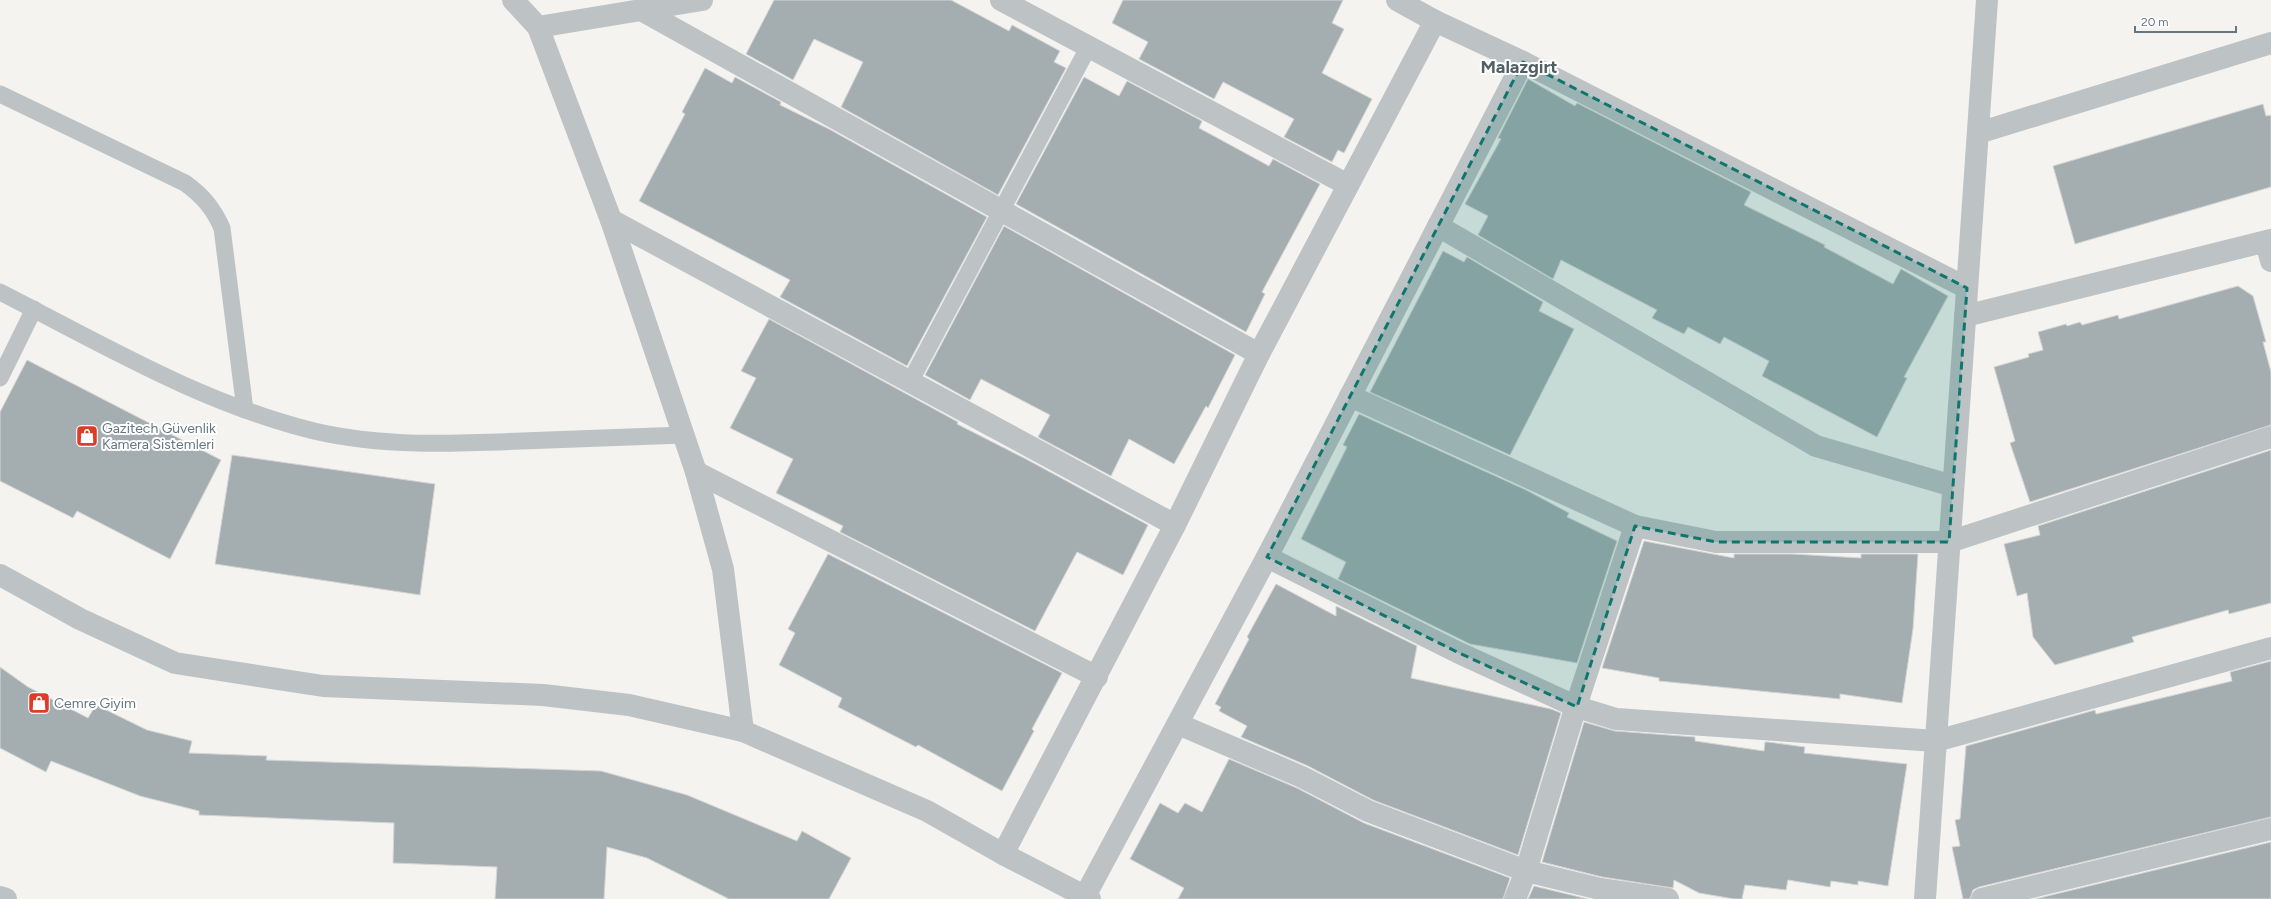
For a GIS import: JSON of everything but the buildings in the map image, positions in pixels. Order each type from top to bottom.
[{"type":"street","points":[[513,0],[538,27],[611,220],[696,472],[723,569],[743,731]]},
{"type":"street","points":[[538,27],[702,0]]},
{"type":"street","points":[[1001,0],[1348,185]]},
{"type":"street","points":[[1397,0],[1435,21],[1523,62],[1967,288]]},
{"type":"street","points":[[1925,899],[1987,0]]},
{"type":"street","points":[[641,10],[1259,354]]},
{"type":"street","points":[[1003,854],[1097,678],[1175,525],[1259,354],[1435,21]]},
{"type":"street","points":[[1978,133],[2271,43]]},
{"type":"street","points":[[2,580],[80,619],[175,663],[323,686],[544,695],[629,705],[743,731],[928,811],[1003,854],[1087,898],[1267,557],[1523,62]]},
{"type":"street","points":[[611,220],[1175,525]]},
{"type":"street","points":[[1438,226],[1816,446],[1953,486]]},
{"type":"street","points":[[1965,316],[2269,248]]},
{"type":"street","points":[[1350,396],[1635,526],[1716,542],[1949,542],[2271,437]]},
{"type":"street","points":[[696,472],[1097,678]]},
{"type":"street","points":[[1515,899],[1526,871],[1635,526]]},
{"type":"street","points":[[1267,557],[1457,652],[1577,706],[1616,719],[1936,742],[2271,648]]},
{"type":"street","points":[[1178,724],[1302,777],[1368,811],[1526,871],[1600,889],[1668,899]]},
{"type":"street","points":[[1982,899],[2271,829]]},
{"type":"street","points":[[0,897],[6,899]]},
{"type":"lane","points":[[910,382],[1089,46]]},
{"type":"lane","points":[[0,94],[185,183],[206,200],[216,213],[222,228],[245,410]]},
{"type":"lane","points":[[0,292],[205,395],[266,418],[316,431],[365,440],[415,444],[465,444],[683,435]]},
{"type":"lane","points":[[0,378],[34,309]]},
{"type":"highlighted area","points":[[1523,62],[1967,288],[1949,542],[1716,542],[1635,526],[1577,707],[1457,652],[1267,557]]},
{"type":"place","name":"Gazitech Güvenlik Kamera Sistemleri","points":[[87,436]]},
{"type":"place","name":"Cemre Giyim","points":[[39,703]]},
{"type":"district","name":"Malazgirt","points":[[1519,67]]}]
